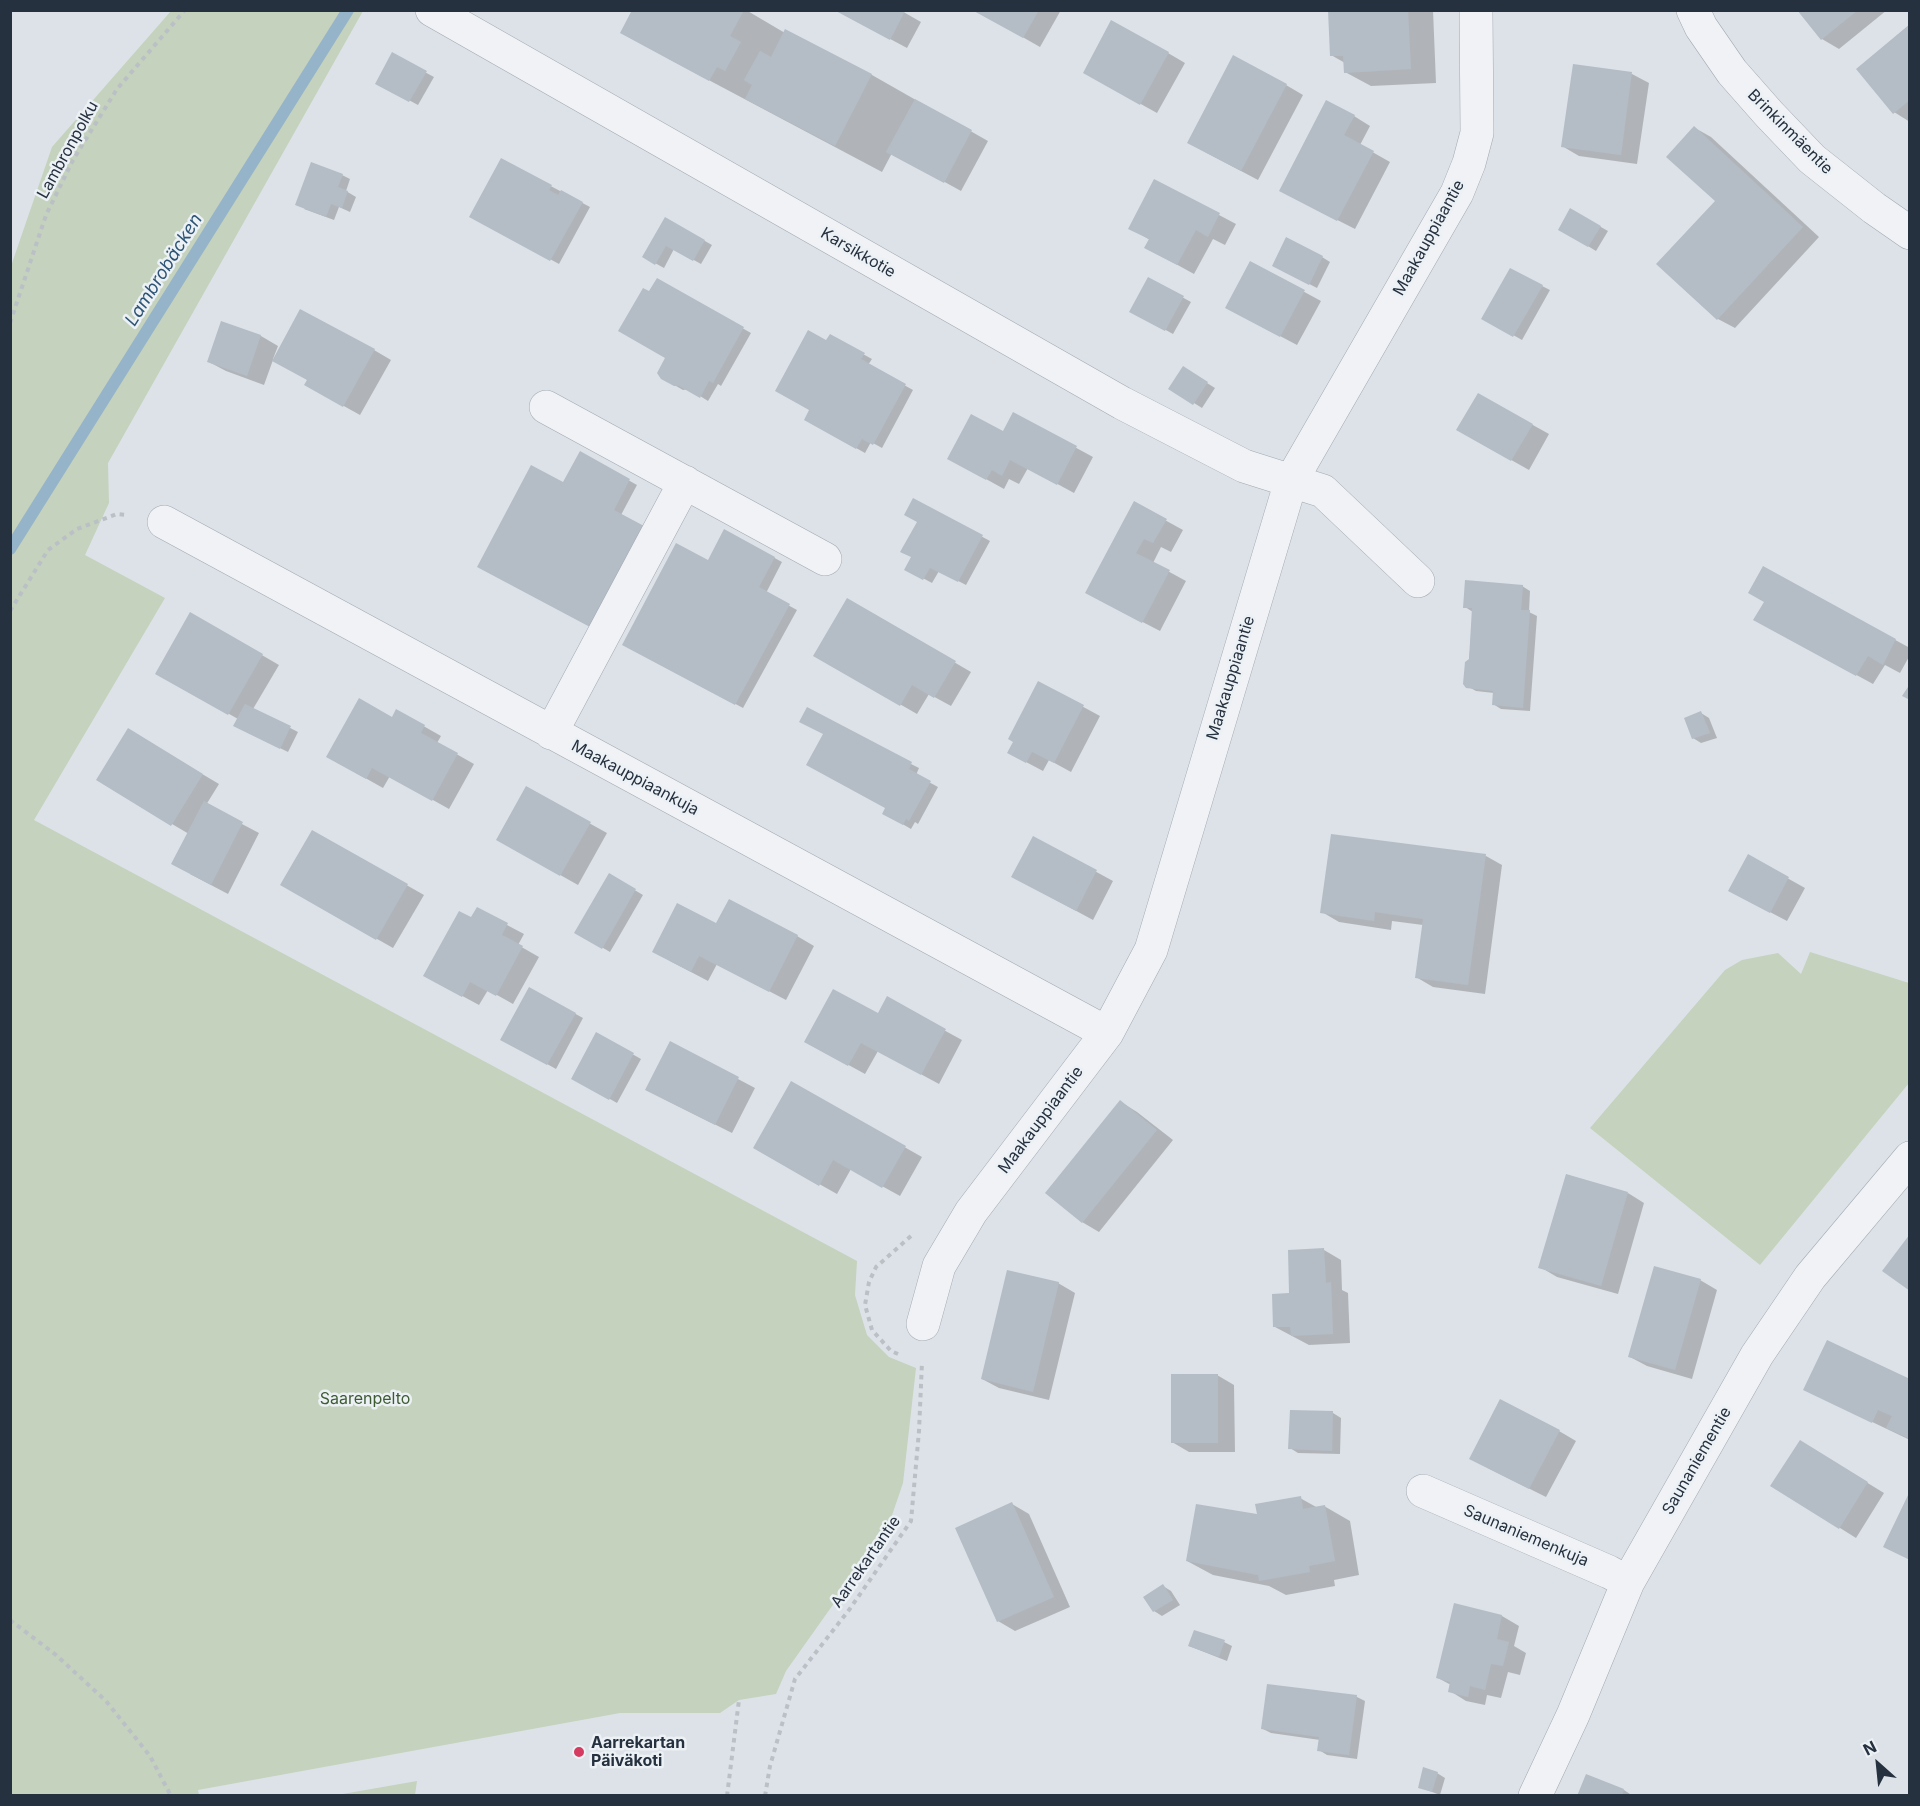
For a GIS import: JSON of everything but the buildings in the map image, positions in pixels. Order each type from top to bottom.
[{"type":"street","name":"Karsikkotie","points":[[432,10],[1122,403],[1244,466],[1323,491],[1418,581]]},
{"type":"street","name":"Maakauppiaantie","points":[[924,1324],[939,1266],[971,1212],[1107,1033],[1151,950],[1291,481],[1457,193],[1469,163],[1477,133],[1476,10]]},
{"type":"street","name":"Brinkinmäentie","points":[[1693,10],[1701,27],[1732,72],[1768,114],[1812,159],[1910,233]]},
{"type":"street","points":[[546,406],[825,559]]},
{"type":"street","points":[[551,733],[685,482]]},
{"type":"street","name":"Maakauppiaankuja","points":[[164,522],[1107,1033]]},
{"type":"street","name":"Saunaniementie","points":[[1535,1796],[1573,1715],[1628,1582],[1757,1355],[1810,1277],[1910,1158]]},
{"type":"street","name":"Saunaniemenkuja","points":[[1423,1491],[1628,1582]]},
{"type":"path","name":"Lambronpolku","points":[[10,323],[46,215],[73,160],[117,89],[185,10]]},
{"type":"path","points":[[10,611],[48,550],[77,529],[117,514],[164,522]]},
{"type":"path","points":[[901,1355],[891,1351],[872,1330],[865,1305],[869,1282],[876,1267],[912,1236]]},
{"type":"path","name":"Aarrekartantie","points":[[765,1796],[770,1766],[795,1679],[849,1610],[911,1521],[919,1431],[922,1358],[916,1359]]},
{"type":"path","points":[[10,1620],[56,1655],[106,1701],[150,1756],[171,1796]]},
{"type":"path","points":[[727,1796],[739,1700]]},
{"type":"green space","name":"Saarenpelto","points":[[171,11],[363,11],[108,463],[109,503],[85,555],[165,598],[34,820],[857,1261],[855,1295],[867,1335],[889,1357],[916,1368],[903,1483],[888,1527],[786,1671],[776,1694],[739,1700],[720,1713],[620,1713],[198,1790],[199,1795],[11,1795],[11,266],[52,147]]},
{"type":"green space","points":[[1810,952],[1909,983],[1909,1083],[1760,1265],[1590,1128],[1725,970],[1742,960],[1778,953],[1801,974]]},
{"type":"green space","points":[[417,1781],[415,1795],[337,1795]]},
{"type":"waterway","name":"Lambrobäcken","points":[[10,549],[348,10]]},
{"type":"place","name":"Aarrekartan Päiväkoti","points":[[579,1752]]}]
